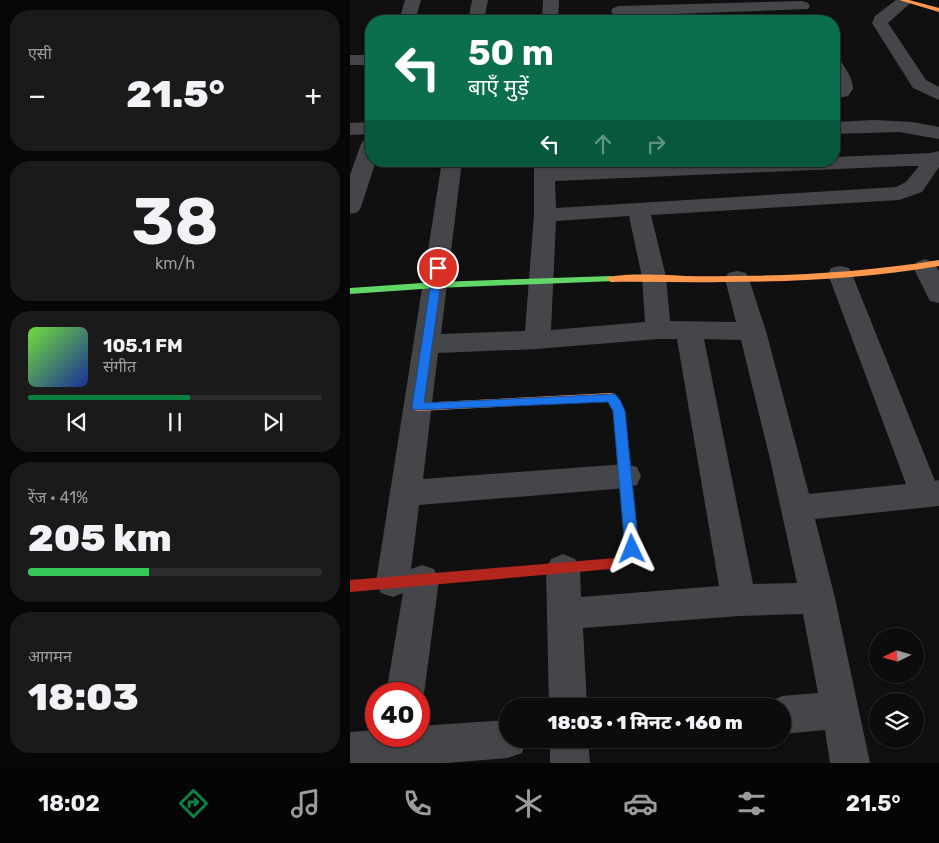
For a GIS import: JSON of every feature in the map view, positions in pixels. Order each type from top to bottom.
[{"type":"street","points":[[408,15],[412,0]]},
{"type":"street","points":[[477,15],[480,0]]},
{"type":"street","points":[[550,15],[551,0]]},
{"type":"street","points":[[939,10],[904,0],[881,19],[880,23],[919,84],[939,94]]},
{"type":"street","points":[[619,11],[680,15],[704,4],[742,10],[800,3],[807,15]]},
{"type":"street","points":[[350,60],[365,60]]},
{"type":"street","points":[[840,75],[844,82],[844,89],[840,92]]},
{"type":"street","points":[[840,128],[898,125],[939,133]]},
{"type":"street","points":[[350,129],[365,148]]},
{"type":"street","points":[[350,207],[365,153]]},
{"type":"street","points":[[840,160],[937,158]]},
{"type":"street","points":[[544,215],[899,193],[914,187],[937,158]]},
{"type":"street","points":[[405,682],[407,581],[405,493],[451,167]]},
{"type":"street","points":[[538,340],[544,215],[544,168],[583,167]]},
{"type":"street","points":[[639,210],[654,277],[658,330]]},
{"type":"street","points":[[350,291],[436,285],[654,277],[738,278],[840,274],[932,265],[939,295]]},
{"type":"street","points":[[796,508],[932,493],[840,274]]},
{"type":"street","points":[[738,278],[753,331],[818,598],[850,763]]},
{"type":"street","points":[[426,344],[538,340],[658,330],[753,331]]},
{"type":"street","points":[[690,331],[739,600]]},
{"type":"street","points":[[350,586],[618,564],[628,559],[632,549],[619,411],[611,397],[418,407]]},
{"type":"street","points":[[405,493],[626,476]]},
{"type":"street","points":[[563,569],[568,698]]},
{"type":"street","points":[[565,614],[739,600],[818,598]]},
{"type":"street","points":[[791,714],[840,710]]},
{"type":"street","points":[[350,751],[397,749],[499,740]]},
{"type":"street","points":[[569,748],[570,763]]},
{"type":"traffic: fast","points":[[350,291],[436,285],[611,279]]},
{"type":"traffic: slow","points":[[902,0],[939,10]]},
{"type":"traffic: slow","points":[[611,279],[813,277],[864,273],[939,263]]},
{"type":"traffic: slow","points":[[418,407],[611,397],[619,411],[626,490]]},
{"type":"traffic: jam","points":[[350,586],[617,564],[627,559],[632,549],[626,490]]},
{"type":"route","points":[[438,268],[418,407],[611,397],[619,411],[632,549]]}]
